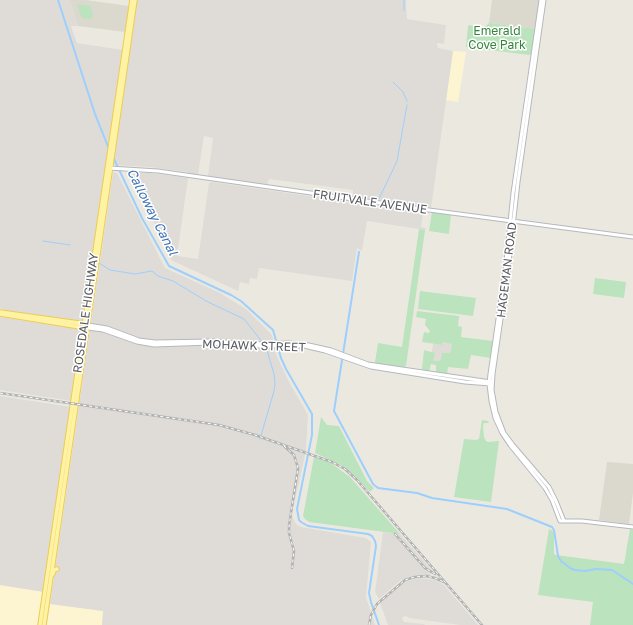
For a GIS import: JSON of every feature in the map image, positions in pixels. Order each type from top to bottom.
[{"type":"main road","name":"ROSEDALE HIGHWAY","points":[[40,625],[86,326],[109,168],[110,146],[127,51],[129,18],[133,0]]},
{"type":"main road","name":"ROSEDALE HIGHWAY","points":[[109,168],[120,104],[122,63],[133,0]]},
{"type":"main road","points":[[524,127],[526,114],[525,110],[541,0]]},
{"type":"main road","name":"HAGEMAN ROAD","points":[[490,383],[495,364],[510,254],[515,183],[544,0]]},
{"type":"main road","name":"HAGEMAN ROAD","points":[[524,127],[524,142],[516,199],[508,240],[494,348],[490,383],[492,407],[499,429],[545,488],[562,521],[582,521],[633,527]]},
{"type":"main road","name":"FRUITVALE AVENUE","points":[[109,168],[153,170],[407,207],[633,237]]},
{"type":"main road","points":[[515,183],[516,199]]},
{"type":"main road","points":[[508,240],[510,245],[510,254]]},
{"type":"main road","points":[[500,307],[501,321]]},
{"type":"main road","name":"MOHAWK STREET","points":[[0,313],[22,318],[86,326]]},
{"type":"main road","name":"MOHAWK STREET","points":[[0,313],[34,316],[86,326],[103,330],[137,342],[154,345],[211,343],[242,346],[278,344],[313,347],[343,356],[371,367],[465,382],[490,383]]},
{"type":"main road","points":[[22,318],[33,318],[34,316]]},
{"type":"main road","name":"ROSEDALE HIGHWAY","points":[[44,625],[86,326]]},
{"type":"main road","name":"MOHAWK STREET","points":[[278,344],[313,347]]},
{"type":"main road","points":[[313,347],[331,350],[343,356],[372,365]]},
{"type":"main road","points":[[494,348],[495,364]]},
{"type":"main road","points":[[356,362],[370,366],[372,365],[490,383]]},
{"type":"main road","points":[[387,369],[407,370]]},
{"type":"main road","points":[[56,523],[58,528]]},
{"type":"main road","points":[[49,568],[49,592]]},
{"type":"main road","points":[[49,592],[54,570],[57,569]]},
{"type":"shaded area","points":[[0,0],[70,0],[78,26],[71,26],[77,43],[123,50],[85,309],[82,320],[80,321],[7,311],[0,308]]},
{"type":"shaded area","points":[[70,0],[86,0],[129,6],[125,32],[78,26]]},
{"type":"shaded area","points":[[137,0],[406,0],[407,19],[446,25],[444,44],[437,43],[438,48],[453,51],[431,208],[353,196],[353,190],[269,179],[267,185],[208,176],[213,138],[204,136],[198,175],[188,174],[188,172],[150,167],[114,165],[113,162]]},
{"type":"shaded area","points":[[492,0],[540,0],[535,29],[489,23]]},
{"type":"shaded area","points":[[453,51],[466,52],[458,102],[446,100]]},
{"type":"shaded area","points":[[113,173],[117,173],[165,268],[220,293],[246,309],[272,335],[275,352],[287,378],[308,415],[306,449],[292,516],[296,524],[301,527],[366,538],[371,542],[366,597],[375,625],[102,625],[103,611],[50,604]]},
{"type":"shaded area","points":[[132,173],[150,173],[188,178],[177,256],[198,259],[209,183],[212,182],[343,201],[348,203],[350,202],[423,212],[421,227],[426,228],[425,230],[367,221],[362,251],[357,248],[352,281],[259,268],[257,279],[250,278],[249,284],[240,282],[238,291],[171,260]]},
{"type":"shaded area","points":[[0,317],[79,329],[81,331],[72,401],[0,390]]},
{"type":"shaded area","points":[[443,342],[452,343],[450,353],[441,360],[433,361],[433,344],[442,345]]},
{"type":"shaded area","points":[[0,396],[71,407],[44,592],[0,585]]},
{"type":"shaded area","points":[[607,462],[633,464],[633,493],[629,524],[599,520]]},
{"type":"shaded area","points":[[383,532],[400,534],[433,571],[430,575],[413,576],[401,580],[379,599],[375,592]]},
{"type":"shaded area","points":[[419,578],[435,580],[444,585],[478,625],[460,625],[409,618],[406,616],[402,619],[404,622],[425,625],[388,625],[380,603],[404,582]]},
{"type":"shaded area","points":[[0,585],[44,592],[39,625],[0,625]]},
{"type":"shaded area","points":[[50,604],[104,611],[102,625],[47,625]]},
{"type":"green space","points":[[77,4],[91,6],[93,13],[92,19],[82,18]]},
{"type":"green space","name":"Emerald Cove Park","points":[[489,23],[535,29],[531,54],[529,55],[466,47],[468,26],[484,28]]},
{"type":"green space","points":[[432,212],[451,214],[449,234],[429,231]]},
{"type":"green space","points":[[419,229],[425,230],[406,366],[376,363],[378,343],[402,347]]},
{"type":"green space","points":[[595,278],[626,282],[624,298],[593,294]]},
{"type":"green space","points":[[420,291],[476,298],[473,316],[418,309]]},
{"type":"green space","points":[[417,311],[459,316],[458,326],[462,327],[461,337],[493,341],[491,358],[471,355],[468,369],[448,367],[447,375],[436,373],[436,365],[431,364],[429,372],[422,369],[424,350],[435,353],[433,361],[438,361],[441,360],[442,353],[450,353],[452,344],[443,342],[442,345],[422,342],[424,332],[429,333],[430,331],[425,325],[426,319],[416,317]]},
{"type":"green space","points":[[321,417],[327,425],[339,426],[367,481],[374,488],[370,492],[356,477],[341,465],[315,453]]},
{"type":"green space","points":[[482,420],[488,421],[489,423],[484,423],[483,426],[486,441],[499,441],[491,502],[454,497],[464,439],[479,439]]},
{"type":"green space","points":[[314,457],[331,463],[350,477],[400,534],[309,522],[305,519],[303,516]]},
{"type":"green space","points":[[549,529],[553,531],[554,554],[556,555],[624,564],[630,529],[633,530],[633,625],[590,625],[593,602],[538,595]]},
{"type":"waterway","name":"Calloway Canal","points":[[58,0],[95,114],[109,149]]},
{"type":"waterway","points":[[404,0],[404,11]]},
{"type":"waterway","points":[[393,82],[403,92],[407,101]]},
{"type":"waterway","points":[[379,199],[397,161],[407,105]]},
{"type":"waterway","name":"Calloway Canal","points":[[113,157],[142,218],[169,266],[241,301],[273,330],[281,358],[286,369],[312,414],[312,435],[297,509],[299,520],[308,526],[368,534],[372,536],[376,546],[369,593],[379,625]]},
{"type":"waterway","points":[[43,241],[70,245]]},
{"type":"waterway","points":[[359,252],[334,411],[373,484],[378,488],[417,493],[432,498],[507,509],[552,527],[554,530],[558,556],[561,561],[570,568],[585,571],[596,569],[612,570],[633,584]]},
{"type":"waterway","points":[[99,263],[110,270],[135,274],[152,271],[158,276],[173,281],[208,302],[244,319],[263,343]]},
{"type":"waterway","points":[[260,439],[275,384],[274,374],[266,347]]},
{"type":"railway","points":[[0,393],[219,425],[255,435],[332,462],[345,469],[357,480],[482,625]]},
{"type":"railway","points":[[284,446],[294,455],[298,468],[289,526],[289,533],[294,551],[292,568]]},
{"type":"railway","points":[[395,534],[425,568],[435,574]]},
{"type":"railway","points":[[369,625],[371,615],[377,604],[405,580],[426,576],[444,582]]}]
